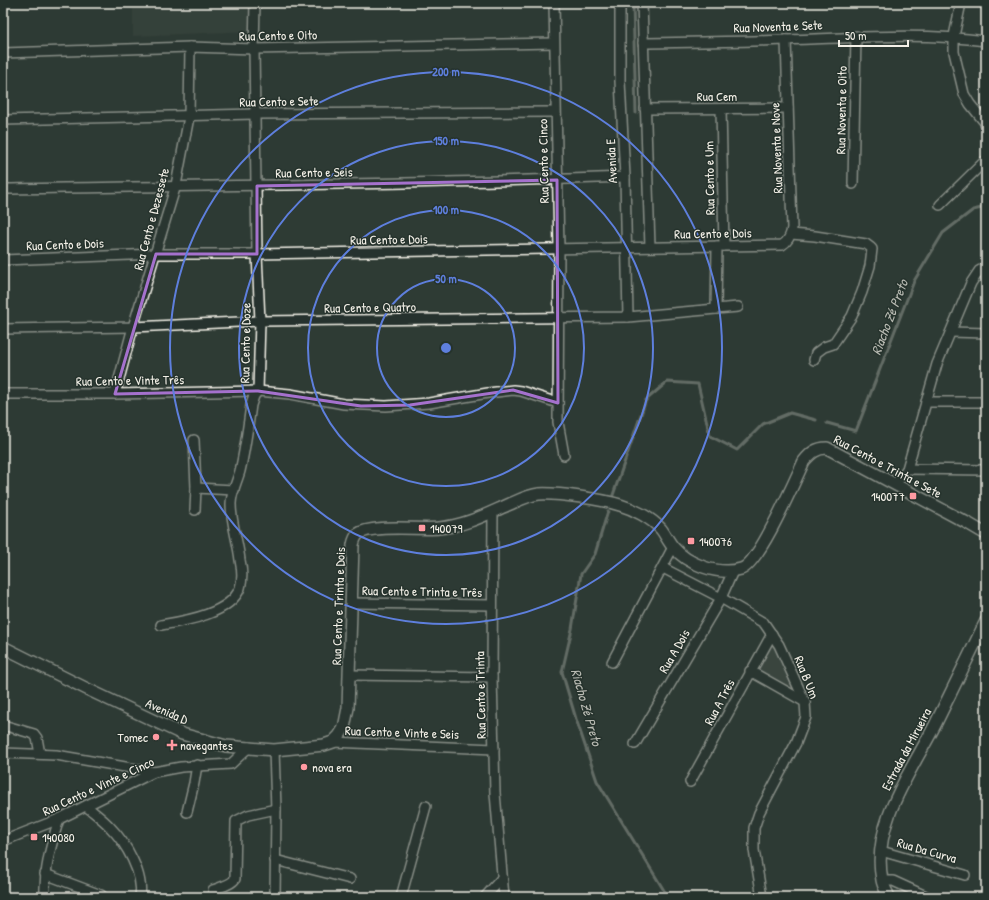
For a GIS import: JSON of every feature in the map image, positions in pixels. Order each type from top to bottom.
[{"type":"main road","name":"Rua Cento e Trinta e Sete","points":[[738,570],[758,551],[804,461],[813,451],[821,448],[827,448],[846,457],[986,534]]},
{"type":"main road","name":"Rua Cento e Trinta e Dois","points":[[332,742],[344,728],[348,708],[353,545],[355,538],[366,530],[437,529],[454,527],[474,520],[528,496],[538,494],[565,496],[619,504],[643,515],[660,529],[673,547],[688,561],[720,572],[738,570]]},
{"type":"main road","name":"Estrada da Mirueira","points":[[889,897],[882,881],[880,863],[884,832],[891,809],[986,622]]},
{"type":"main road","name":"Avenida D","points":[[3,647],[182,734],[226,746],[274,750],[324,745],[332,742]]},
{"type":"street","name":"Rua Cento e Doze","points":[[161,625],[185,621],[216,610],[235,597],[242,581],[240,559],[233,526],[231,503],[241,466],[251,406],[254,396],[258,391],[260,321],[257,254],[254,49],[255,3]]},
{"type":"street","name":"Rua Cento e Cinco","points":[[554,3],[556,180],[559,249],[558,422],[564,455]]},
{"type":"street","name":"Avenida E","points":[[620,3],[620,81],[625,177],[628,317]]},
{"type":"street","points":[[642,3],[650,247]]},
{"type":"street","points":[[961,3],[954,36],[954,52],[964,94],[986,124]]},
{"type":"street","name":"Rua Noventa e Sete","points":[[643,43],[786,40],[856,36],[954,36],[986,41]]},
{"type":"street","name":"Rua Noventa e Oito","points":[[853,184],[856,36]]},
{"type":"street","name":"Rua Noventa e Nove","points":[[786,40],[791,234]]},
{"type":"street","name":"Rua Cento e Oito","points":[[3,52],[190,47],[254,49],[554,43]]},
{"type":"street","name":"Rua Cento e Dezessete","points":[[115,394],[133,327],[176,185],[189,116],[190,47]]},
{"type":"street","name":"Rua Cem","points":[[645,109],[788,108]]},
{"type":"street","name":"Rua Cento e Um","points":[[716,309],[720,246],[721,109]]},
{"type":"street","name":"Rua Cento e Sete","points":[[3,120],[255,114],[555,112]]},
{"type":"street","points":[[940,205],[986,160]]},
{"type":"street","name":"Rua Cento e Seis","points":[[3,189],[176,185],[257,186],[556,180],[625,177]]},
{"type":"street","points":[[791,234],[866,244],[872,249],[870,266],[862,292],[852,316],[833,344],[824,347],[816,353],[814,360]]},
{"type":"street","name":"Rua Cento e Dois","points":[[3,260],[156,254],[257,254],[775,246],[786,242],[791,234]]},
{"type":"street","points":[[895,484],[907,469],[937,364],[971,283],[979,271],[986,267]]},
{"type":"street","name":"Rua Cento e Quatro","points":[[3,329],[133,327],[260,321],[628,317],[738,307]]},
{"type":"street","points":[[951,332],[986,333]]},
{"type":"street","name":"Rua Cento e Vinte Três","points":[[3,394],[115,394],[258,391],[290,394],[344,404],[386,406],[429,403],[513,390],[521,391],[558,403]]},
{"type":"street","points":[[926,402],[986,402]]},
{"type":"street","points":[[194,440],[196,488],[195,510]]},
{"type":"street","points":[[907,469],[986,470]]},
{"type":"street","points":[[196,488],[234,490]]},
{"type":"street","name":"Rua Cento e Trinta","points":[[493,511],[492,677],[495,794],[504,897]]},
{"type":"street","points":[[612,662],[673,547]]},
{"type":"street","name":"Rua B Um","points":[[663,568],[721,598],[764,623],[779,645],[805,702],[806,717],[796,743],[759,813],[754,828],[754,850],[762,897]]},
{"type":"street","name":"Rua A Dois","points":[[635,744],[738,570]]},
{"type":"street","name":"Rua Cento e Trinta e Três","points":[[352,603],[492,605]]},
{"type":"street","name":"Rua A Três","points":[[690,782],[772,634]]},
{"type":"street","points":[[750,672],[805,702]]},
{"type":"street","points":[[350,676],[492,677]]},
{"type":"street","points":[[3,725],[34,734],[37,738],[40,754]]},
{"type":"street","name":"Rua Cento e Vinte e Seis","points":[[332,742],[494,749]]},
{"type":"street","name":"Rua Cento e Vinte e Cinco","points":[[3,842],[59,819],[154,772],[197,765],[231,764],[249,747]]},
{"type":"street","points":[[274,750],[276,809],[275,897]]},
{"type":"street","points":[[3,753],[56,755],[154,772]]},
{"type":"street","points":[[187,812],[197,765]]},
{"type":"street","points":[[86,806],[110,826],[120,838],[136,864],[140,880],[140,897]]},
{"type":"street","points":[[401,897],[426,806]]},
{"type":"street","points":[[214,890],[230,884],[234,879],[236,821],[248,815],[276,809]]},
{"type":"street","points":[[45,897],[45,874],[47,860],[59,819]]},
{"type":"street","name":"Rua Da Curva","points":[[881,851],[964,875]]},
{"type":"street","points":[[275,860],[350,879]]},
{"type":"street","points":[[45,874],[103,897]]},
{"type":"street","points":[[485,897],[502,878]]},
{"type":"street","points":[[882,881],[893,881],[928,897]]},
{"type":"highlighted area","points":[[557,180],[558,403],[513,390],[410,405],[361,406],[258,391],[115,394],[156,254],[257,254],[257,186]]},
{"type":"shaded area","points":[[133,3],[251,3],[252,31],[133,36]]},
{"type":"shaded area","points":[[774,642],[797,695],[755,671]]},
{"type":"waterway","points":[[633,3],[636,113]]},
{"type":"waterway","name":"Riacho Zé Preto","points":[[827,423],[856,431],[914,281],[943,233],[973,210],[986,207]]},
{"type":"waterway","name":"Riacho Zé Preto","points":[[613,495],[646,400],[667,382],[698,384],[710,436],[737,450],[763,424],[790,413],[816,420]]},
{"type":"waterway","name":"Riacho Zé Preto","points":[[608,511],[595,554],[581,574],[572,629],[562,672],[597,781],[668,897]]},
{"type":"place","name":"140077","points":[[913,496]]},
{"type":"place","name":"140079","points":[[422,528]]},
{"type":"place","name":"140076","points":[[691,541]]},
{"type":"place","name":"Tomec","points":[[156,737]]},
{"type":"place","name":"navegantes","points":[[172,745]]},
{"type":"place","name":"nova era","points":[[304,767]]},
{"type":"place","name":"140080","points":[[34,837]]}]
